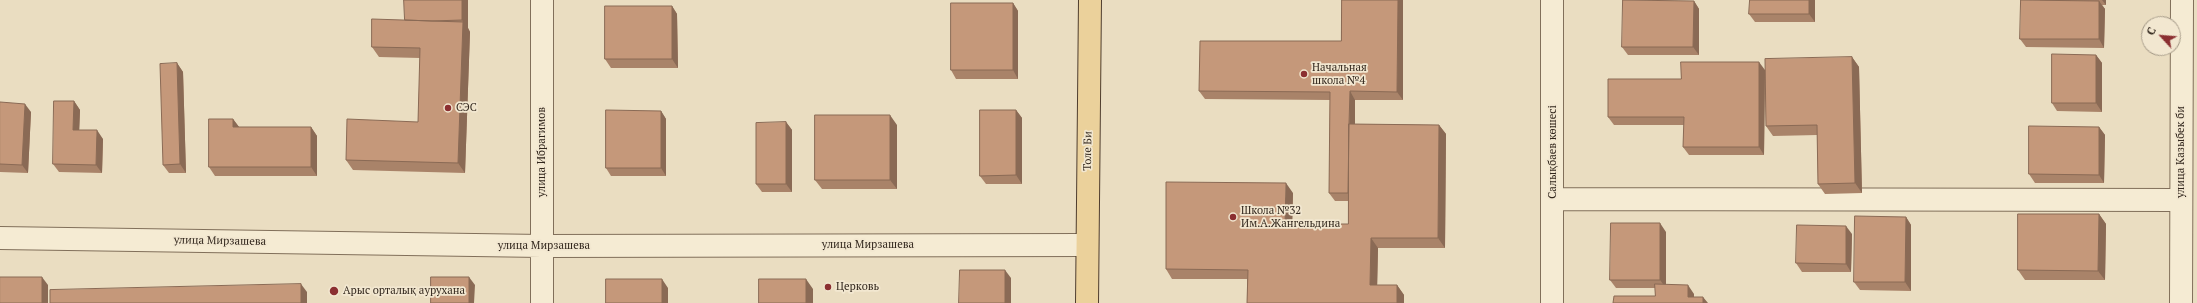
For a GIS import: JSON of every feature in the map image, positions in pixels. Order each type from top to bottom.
[{"type":"main road","name":"Толе Би","points":[[1087,303],[1090,0]]},
{"type":"street","name":"улица Ибрагимов","points":[[542,0],[542,303]]},
{"type":"street","name":"Салықбаев көшесі","points":[[1552,0],[1554,199],[1552,303]]},
{"type":"street","name":"улица Казыбек би","points":[[2181,303],[2182,0]]},
{"type":"street","points":[[1554,199],[2181,200]]},
{"type":"street","name":"улица Мирзашева","points":[[0,238],[542,246],[1087,245]]},
{"type":"building","points":[[404,0],[462,0],[462,20],[405,20]]},
{"type":"building","name":"Начальная школа №4","points":[[1342,0],[1398,0],[1397,92],[1350,91],[1348,193],[1329,193],[1330,92],[1199,91],[1200,41],[1341,41]]},
{"type":"building","points":[[1623,0],[1694,1],[1693,47],[1622,47]]},
{"type":"building","points":[[1750,0],[1809,0],[1809,14],[1749,14]]},
{"type":"building","points":[[2021,0],[2099,1],[2099,39],[2020,39]]},
{"type":"building","points":[[951,3],[1013,3],[1013,70],[951,70]]},
{"type":"building","points":[[605,6],[672,6],[672,59],[605,59]]},
{"type":"building","points":[[372,19],[463,22],[458,163],[346,160],[347,119],[418,122],[420,48],[372,47]]},
{"type":"building","points":[[2052,54],[2096,55],[2096,103],[2052,103]]},
{"type":"building","points":[[1852,57],[1855,183],[1818,184],[1817,125],[1766,126],[1765,59]]},
{"type":"building","points":[[1681,62],[1759,62],[1759,147],[1683,147],[1684,117],[1608,117],[1608,79],[1681,79]]},
{"type":"building","points":[[177,63],[180,164],[163,165],[160,64]]},
{"type":"building","points":[[54,101],[74,101],[73,130],[97,130],[96,165],[53,164]]},
{"type":"building","points":[[0,102],[25,104],[22,165],[0,164]]},
{"type":"building","points":[[606,110],[661,111],[661,168],[606,168]]},
{"type":"building","points":[[980,110],[1016,110],[1016,175],[980,176]]},
{"type":"building","points":[[815,115],[890,115],[890,180],[815,180]]},
{"type":"building","points":[[209,119],[233,119],[233,127],[311,127],[311,167],[209,167]]},
{"type":"building","points":[[786,122],[786,184],[756,184],[756,123]]},
{"type":"building","name":"Школа №32 Им.А.Жангельдина","points":[[1349,124],[1439,125],[1438,238],[1371,238],[1370,285],[1397,285],[1397,303],[1247,303],[1248,270],[1166,269],[1166,182],[1286,183],[1285,224],[1348,224]]},
{"type":"building","points":[[2029,126],[2099,127],[2099,175],[2029,174]]},
{"type":"building","points":[[2018,214],[2099,214],[2098,271],[2018,270]]},
{"type":"building","points":[[1855,216],[1906,217],[1905,282],[1854,282]]},
{"type":"building","points":[[1611,223],[1660,223],[1660,280],[1610,280]]},
{"type":"building","points":[[1797,225],[1846,226],[1846,264],[1796,263]]},
{"type":"building","points":[[960,270],[1005,270],[1005,303],[959,303]]},
{"type":"building","points":[[0,277],[42,277],[42,303],[0,303]]},
{"type":"building","points":[[431,277],[469,277],[469,303],[431,303]]},
{"type":"building","points":[[606,279],[662,279],[662,303],[606,303]]},
{"type":"building","points":[[759,279],[806,279],[806,303],[759,303]]},
{"type":"building","points":[[301,284],[301,303],[50,303],[50,290]]},
{"type":"building","points":[[1655,284],[1688,285],[1688,297],[1703,297],[1703,303],[1613,303],[1614,296],[1655,296]]},
{"type":"place","name":"Начальная школа №4","points":[[1304,74]]},
{"type":"place","name":"СЭС","points":[[448,108]]},
{"type":"place","name":"Школа №32 Им.А.Жангельдина","points":[[1233,217]]},
{"type":"place","name":"Церковь","points":[[828,287]]},
{"type":"place","name":"Арыс орталық аурухана","points":[[334,291]]}]
